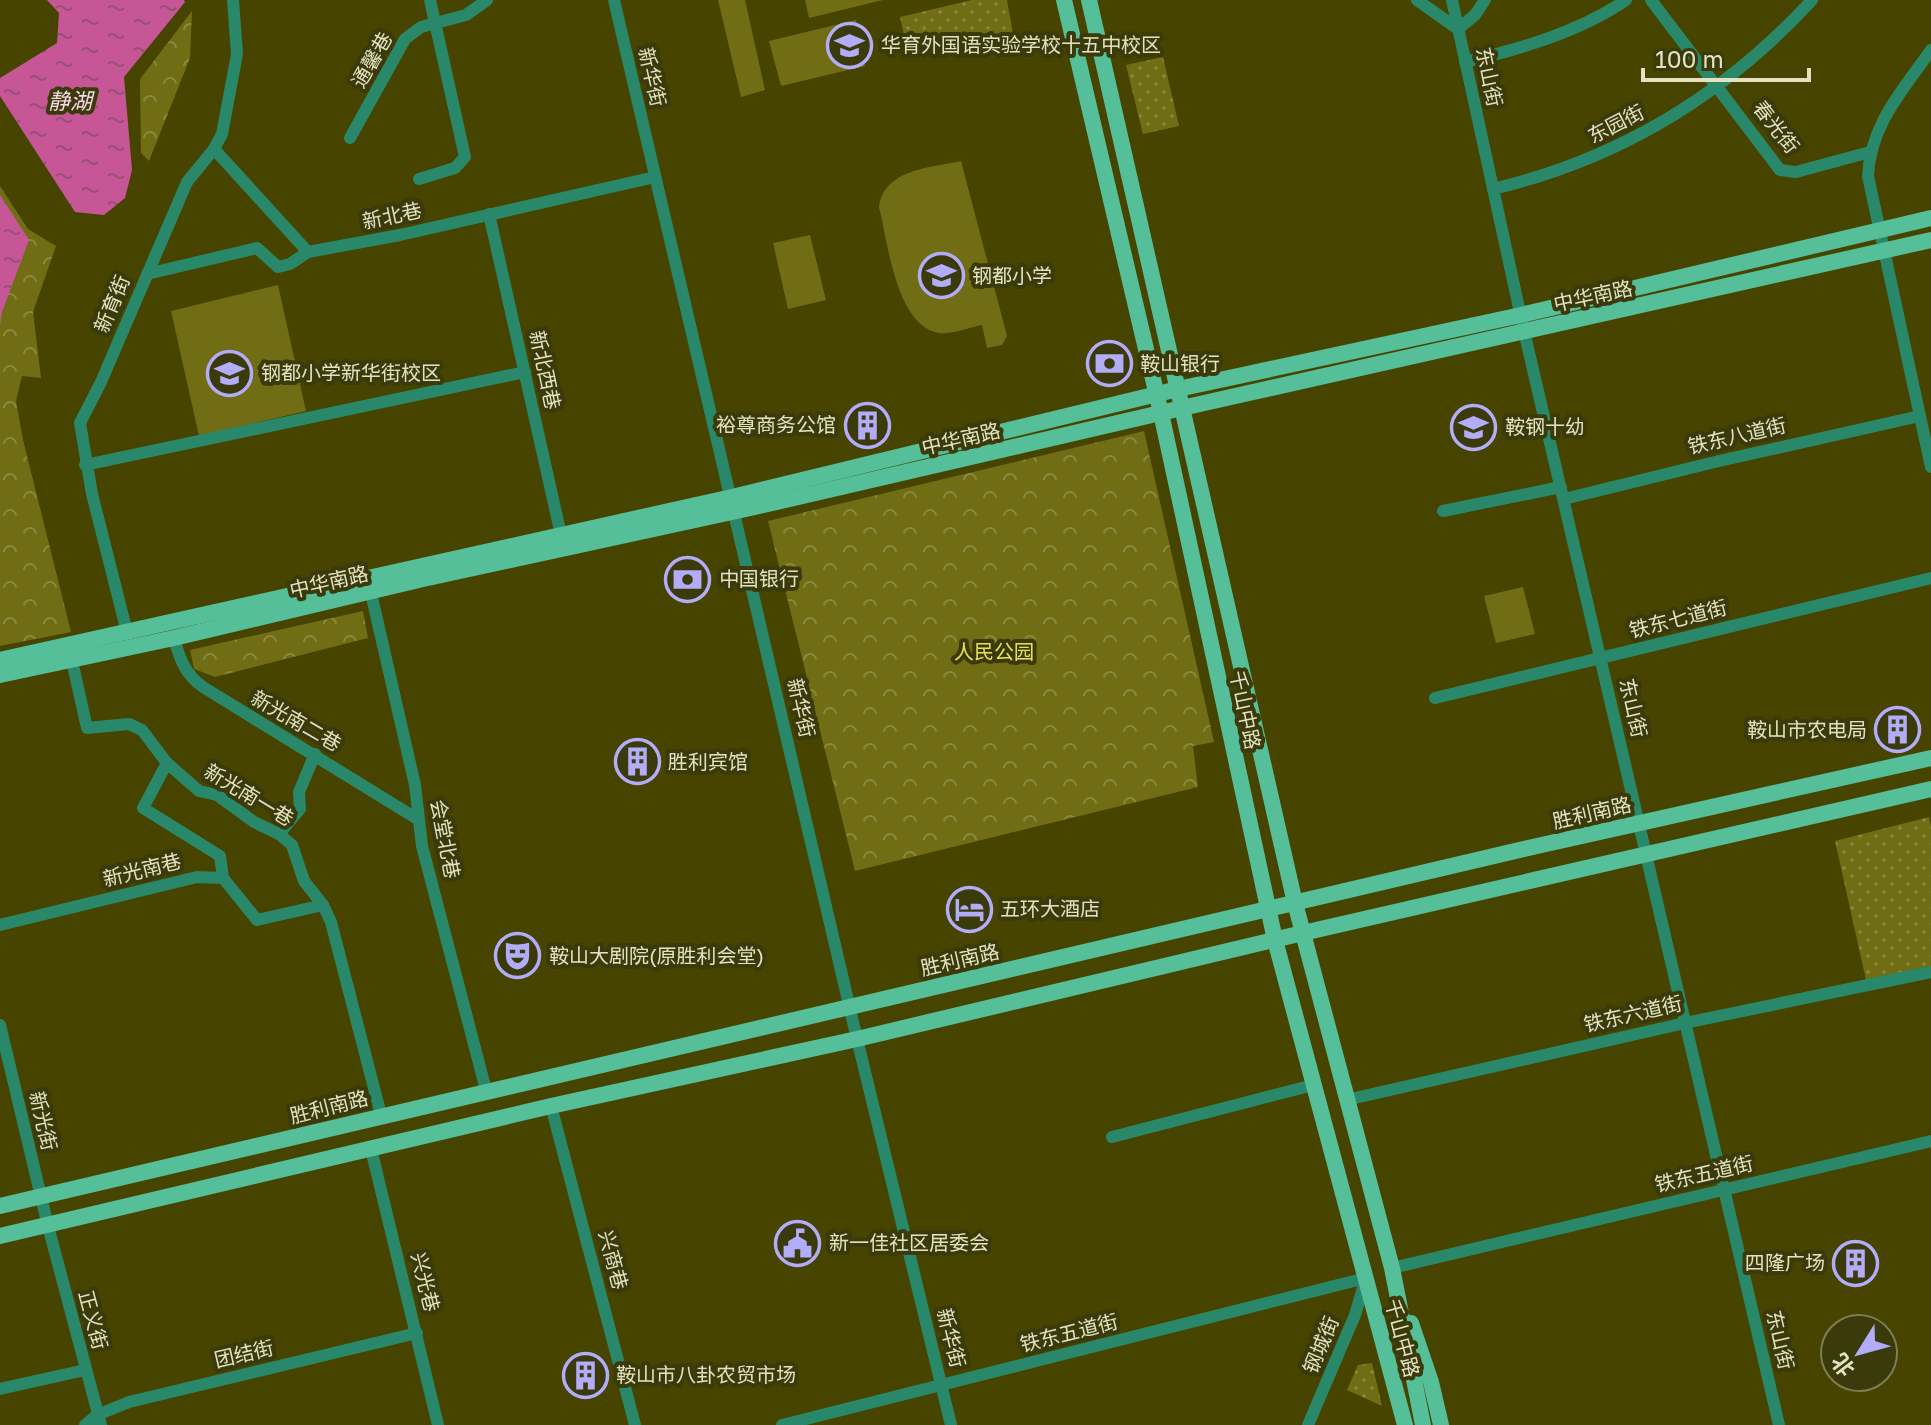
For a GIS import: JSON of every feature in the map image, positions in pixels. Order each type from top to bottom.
[{"type":"main road","name":"千山中路","points":[[1064,0],[1157,394],[1267,909],[1405,1425]]},
{"type":"main road","name":"千山中路","points":[[1089,0],[1295,903],[1392,1268],[1423,1425]]},
{"type":"main road","points":[[0,660],[561,535],[734,504],[1157,394],[1523,323],[1931,218]]},
{"type":"main road","name":"中华南路","points":[[0,675],[371,593],[734,504],[1161,413],[1523,323],[1931,240]]},
{"type":"main road","name":"胜利南路","points":[[0,1206],[486,1090],[1931,758]]},
{"type":"main road","points":[[0,1236],[1931,789]]},
{"type":"main road","points":[[1392,1268],[1431,1382],[1441,1425]]},
{"type":"main road","points":[[1366,1278],[1395,1425]]},
{"type":"street","name":"新育街","points":[[127,632],[85,465],[80,423],[101,382],[187,182],[222,134],[237,54],[233,0]]},
{"type":"street","points":[[419,179],[455,168],[465,157],[430,0]]},
{"type":"street","name":"通馨巷","points":[[350,138],[405,39],[421,27],[466,15],[487,0]]},
{"type":"street","name":"新华街","points":[[614,0],[857,1039],[951,1425]]},
{"type":"street","points":[[1417,0],[1458,29],[1475,15],[1485,0]]},
{"type":"street","name":"东山街","points":[[1452,0],[1562,493],[1779,1425]]},
{"type":"street","points":[[1465,62],[1518,49],[1571,28],[1626,0]]},
{"type":"street","name":"春光街","points":[[1651,0],[1780,170],[1796,172],[1870,152]]},
{"type":"street","name":"东园街","points":[[1493,189],[1566,169],[1617,148],[1679,113],[1719,86],[1783,32],[1812,0]]},
{"type":"street","points":[[1931,50],[1879,123],[1870,152],[1868,176],[1931,467]]},
{"type":"street","points":[[214,149],[308,252]]},
{"type":"street","name":"新北巷","points":[[147,274],[257,248],[278,267],[290,264],[308,252],[400,235],[655,177]]},
{"type":"street","name":"新北西巷","points":[[489,214],[561,535]]},
{"type":"street","points":[[85,465],[525,372]]},
{"type":"street","name":"铁东八道街","points":[[1443,511],[1562,493],[1920,416]]},
{"type":"street","name":"铁东七道街","points":[[1435,698],[1931,578]]},
{"type":"street","name":"会堂北巷","points":[[371,593],[415,785],[422,846],[486,1090]]},
{"type":"street","name":"新光南二巷","points":[[174,638],[181,662],[190,678],[419,820]]},
{"type":"street","name":"新光南一巷","points":[[72,661],[87,728],[129,724],[142,730],[167,763],[199,791],[217,795],[292,845],[304,881],[323,905],[331,922],[381,1115]]},
{"type":"street","points":[[279,834],[300,809],[299,792],[315,754]]},
{"type":"street","points":[[167,763],[143,808],[220,856],[223,878],[257,920],[323,905]]},
{"type":"street","name":"新光南巷","points":[[0,925],[197,877],[223,878]]},
{"type":"street","name":"铁东六道街","points":[[1346,1100],[1685,1023],[1931,972]]},
{"type":"street","name":"新光街","points":[[0,1025],[5,1066],[48,1226]]},
{"type":"street","points":[[1112,1137],[1313,1085]]},
{"type":"street","name":"兴商巷","points":[[551,1106],[635,1425]]},
{"type":"street","name":"铁东五道街","points":[[1392,1268],[1931,1141]]},
{"type":"street","name":"兴光巷","points":[[371,1149],[438,1425]]},
{"type":"street","name":"正义街","points":[[48,1226],[99,1420]]},
{"type":"street","name":"铁东五道街","points":[[782,1425],[1366,1278]]},
{"type":"street","name":"钢城街","points":[[1308,1425],[1355,1315],[1366,1278]]},
{"type":"street","name":"团结街","points":[[85,1425],[129,1402],[417,1333]]},
{"type":"street","points":[[0,1389],[85,1370]]},
{"type":"green space","points":[[718,0],[745,0],[765,90],[741,97]]},
{"type":"green space","points":[[805,0],[883,0],[809,18]]},
{"type":"green space","points":[[972,0],[1007,0],[1013,34],[908,53],[900,17]]},
{"type":"green space","points":[[192,11],[190,58],[149,161],[141,153],[140,79]]},
{"type":"green space","points":[[856,20],[865,66],[781,86],[769,41]]},
{"type":"green space","points":[[1163,57],[1179,126],[1143,134],[1126,65]]},
{"type":"green space","points":[[961,161],[1007,336],[1002,345],[987,348],[982,325],[939,333],[924,327],[913,315],[896,280],[879,207],[883,194],[899,178],[910,172]]},
{"type":"green space","points":[[0,186],[28,229],[56,246],[33,312],[41,378],[22,376],[16,401],[71,632],[0,646]]},
{"type":"green space","points":[[810,235],[826,300],[788,309],[773,243]]},
{"type":"green space","name":"钢都小学新华街校区","points":[[278,285],[306,411],[199,436],[171,311]]},
{"type":"green space","name":"人民公园","points":[[1144,431],[1214,742],[1193,746],[1198,787],[855,871],[768,521]]},
{"type":"green space","points":[[1523,587],[1535,634],[1496,643],[1484,596]]},
{"type":"green space","points":[[363,611],[368,638],[215,677],[194,669],[190,650]]},
{"type":"green space","points":[[1929,817],[1931,966],[1866,980],[1835,841]]},
{"type":"green space","points":[[1372,1363],[1382,1406],[1347,1390],[1358,1365]]},
{"type":"water","name":"静湖","points":[[47,0],[185,2],[124,77],[132,170],[125,198],[104,215],[75,212],[0,96],[0,78],[57,43],[59,13]]},
{"type":"water","points":[[0,195],[29,240],[0,325]]},
{"type":"place","name":"华育外国语实验学校十五中校区","points":[[850,45]]},
{"type":"place","name":"钢都小学","points":[[941,276]]},
{"type":"place","name":"鞍山银行","points":[[1109,364]]},
{"type":"place","name":"钢都小学新华街校区","points":[[230,373]]},
{"type":"place","name":"裕尊商务公馆","points":[[867,425]]},
{"type":"place","name":"鞍钢十幼","points":[[1474,427]]},
{"type":"place","name":"中国银行","points":[[688,579]]},
{"type":"place","name":"鞍山市农电局","points":[[1898,730]]},
{"type":"place","name":"胜利宾馆","points":[[637,762]]},
{"type":"place","name":"五环大酒店","points":[[969,909]]},
{"type":"place","name":"鞍山大剧院(原胜利会堂)","points":[[518,956]]},
{"type":"place","name":"新一佳社区居委会","points":[[798,1243]]},
{"type":"place","name":"四隆广场","points":[[1856,1263]]},
{"type":"place","name":"鞍山市八卦农贸市场","points":[[585,1375]]}]
